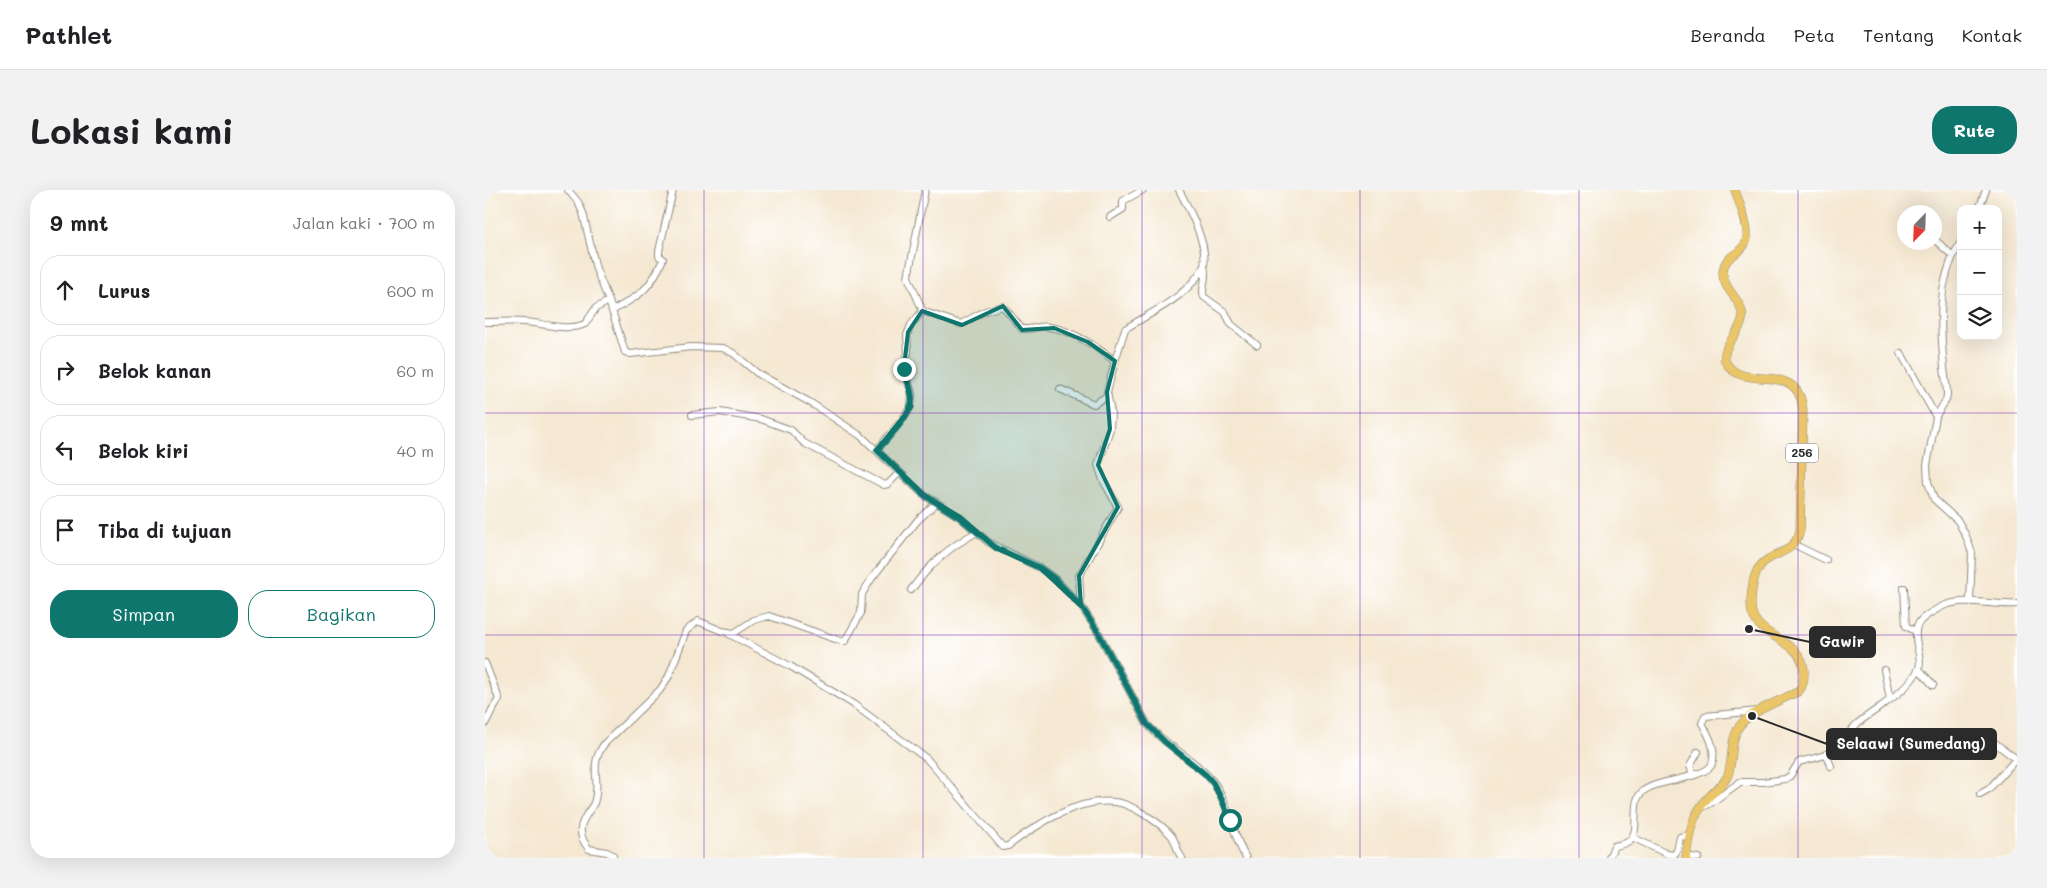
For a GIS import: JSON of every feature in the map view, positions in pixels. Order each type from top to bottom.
[{"type":"main road","name":"256","points":[[1735,190],[1747,229],[1747,241],[1744,247],[1727,260],[1723,276],[1741,309],[1743,317],[1726,347],[1725,361],[1733,372],[1741,376],[1772,377],[1782,380],[1793,389],[1801,400],[1803,412],[1800,525],[1798,536],[1793,544]]},
{"type":"main road","points":[[1686,857],[1689,834],[1698,809],[1727,777],[1737,730],[1745,721],[1799,691],[1803,685],[1804,669],[1800,656],[1785,642],[1757,623],[1752,610],[1755,574],[1760,565],[1793,544]]},
{"type":"street","points":[[568,190],[578,202],[583,213],[596,269],[609,301],[623,348],[627,353],[691,347],[727,349],[757,373],[837,419],[877,450],[899,473],[936,503],[959,517],[996,548],[1040,568],[1055,579],[1081,606],[1098,632],[1147,724],[1160,738],[1205,774],[1213,783],[1223,802],[1237,842],[1245,857]]},
{"type":"street","points":[[612,311],[641,292],[655,279],[663,259],[659,256],[659,251],[673,190]]},
{"type":"street","points":[[922,311],[909,284],[908,275],[925,190]]},
{"type":"street","points":[[1110,217],[1123,209],[1123,201],[1143,190]]},
{"type":"street","points":[[1179,190],[1192,216],[1202,243],[1204,266],[1207,275],[1203,292],[1204,297],[1225,312],[1231,324],[1257,345]]},
{"type":"street","points":[[1980,205],[1986,190]]},
{"type":"street","points":[[1942,246],[1953,256]]},
{"type":"street","points":[[1957,249],[1944,280],[1941,304],[1947,400],[1935,416],[1927,466],[1928,482],[1934,499],[1958,521],[1972,553],[1970,602]]},
{"type":"street","points":[[1081,606],[1079,576],[1118,506],[1098,468],[1098,461],[1110,429],[1111,412],[1107,388],[1125,329],[1174,300],[1186,289],[1204,266]]},
{"type":"street","points":[[485,322],[523,322],[563,328],[574,327],[585,324],[596,308],[609,301]]},
{"type":"street","points":[[922,311],[961,324],[985,311],[1003,306],[1022,329],[1048,326],[1062,330],[1088,342],[1115,361]]},
{"type":"street","points":[[877,450],[911,406],[912,394],[904,367],[907,355],[907,335],[922,311]]},
{"type":"street","points":[[1901,353],[1935,416]]},
{"type":"street","points":[[1060,389],[1094,404],[1107,396]]},
{"type":"street","points":[[692,414],[720,412],[761,419],[791,430],[804,443],[885,485],[899,473]]},
{"type":"street","points":[[728,633],[736,633],[754,620],[769,616],[845,641],[861,613],[862,594],[872,578],[917,521],[936,503]]},
{"type":"street","points":[[911,590],[937,558],[951,547],[977,532]]},
{"type":"street","points":[[1793,544],[1826,560]]},
{"type":"street","points":[[1905,588],[1906,626],[1915,631]]},
{"type":"street","points":[[1698,809],[1711,803],[1742,782],[1782,780],[1790,776],[1799,762],[1826,754],[1837,746],[1857,725],[1890,699],[1919,669],[1921,662],[1915,631],[1919,621],[1943,606],[1970,602],[2017,604]]},
{"type":"street","points":[[612,858],[613,855],[607,852],[589,849],[582,839],[581,827],[593,804],[597,788],[595,762],[599,751],[660,690],[669,676],[686,631],[698,621],[728,633],[783,662],[853,704],[927,759],[1003,847],[1034,827],[1062,813],[1088,805],[1116,802],[1131,807],[1168,832],[1174,839],[1182,858]]},
{"type":"street","points":[[485,663],[499,699],[485,724]]},
{"type":"street","points":[[1919,669],[1933,685]]},
{"type":"street","points":[[1883,670],[1890,699]]},
{"type":"street","points":[[1609,858],[1614,846],[1626,843],[1632,837],[1637,802],[1641,793],[1709,769],[1713,762],[1712,742],[1702,723],[1704,717],[1721,713],[1761,711]]},
{"type":"street","points":[[1961,746],[1991,740],[2016,758],[1989,790],[1981,794]]},
{"type":"street","points":[[1693,775],[1690,766],[1698,752]]},
{"type":"street","points":[[1826,754],[1831,766]]},
{"type":"street","points":[[2010,764],[2017,770]]},
{"type":"street","points":[[1632,837],[1672,855],[1675,853],[1681,836],[1689,834]]},
{"type":"street","points":[[1686,857],[1698,858]]},
{"type":"highlighted area","points":[[1003,306],[1022,330],[1054,328],[1088,342],[1115,361],[1107,392],[1110,429],[1098,465],[1118,507],[1079,576],[1081,606],[1040,568],[996,548],[960,517],[924,495],[877,450],[911,407],[904,367],[908,332],[922,311],[962,325]]},
{"type":"place","name":"Gawir","points":[[1749,629]]},
{"type":"place","name":"Selaawi (Sumedang)","points":[[1752,716]]},
{"type":"route","points":[[904,369],[912,394],[910,409],[877,450],[924,495],[959,517],[996,548],[1040,568],[1055,579],[1081,606],[1098,632],[1147,724],[1213,783],[1230,820]]}]
